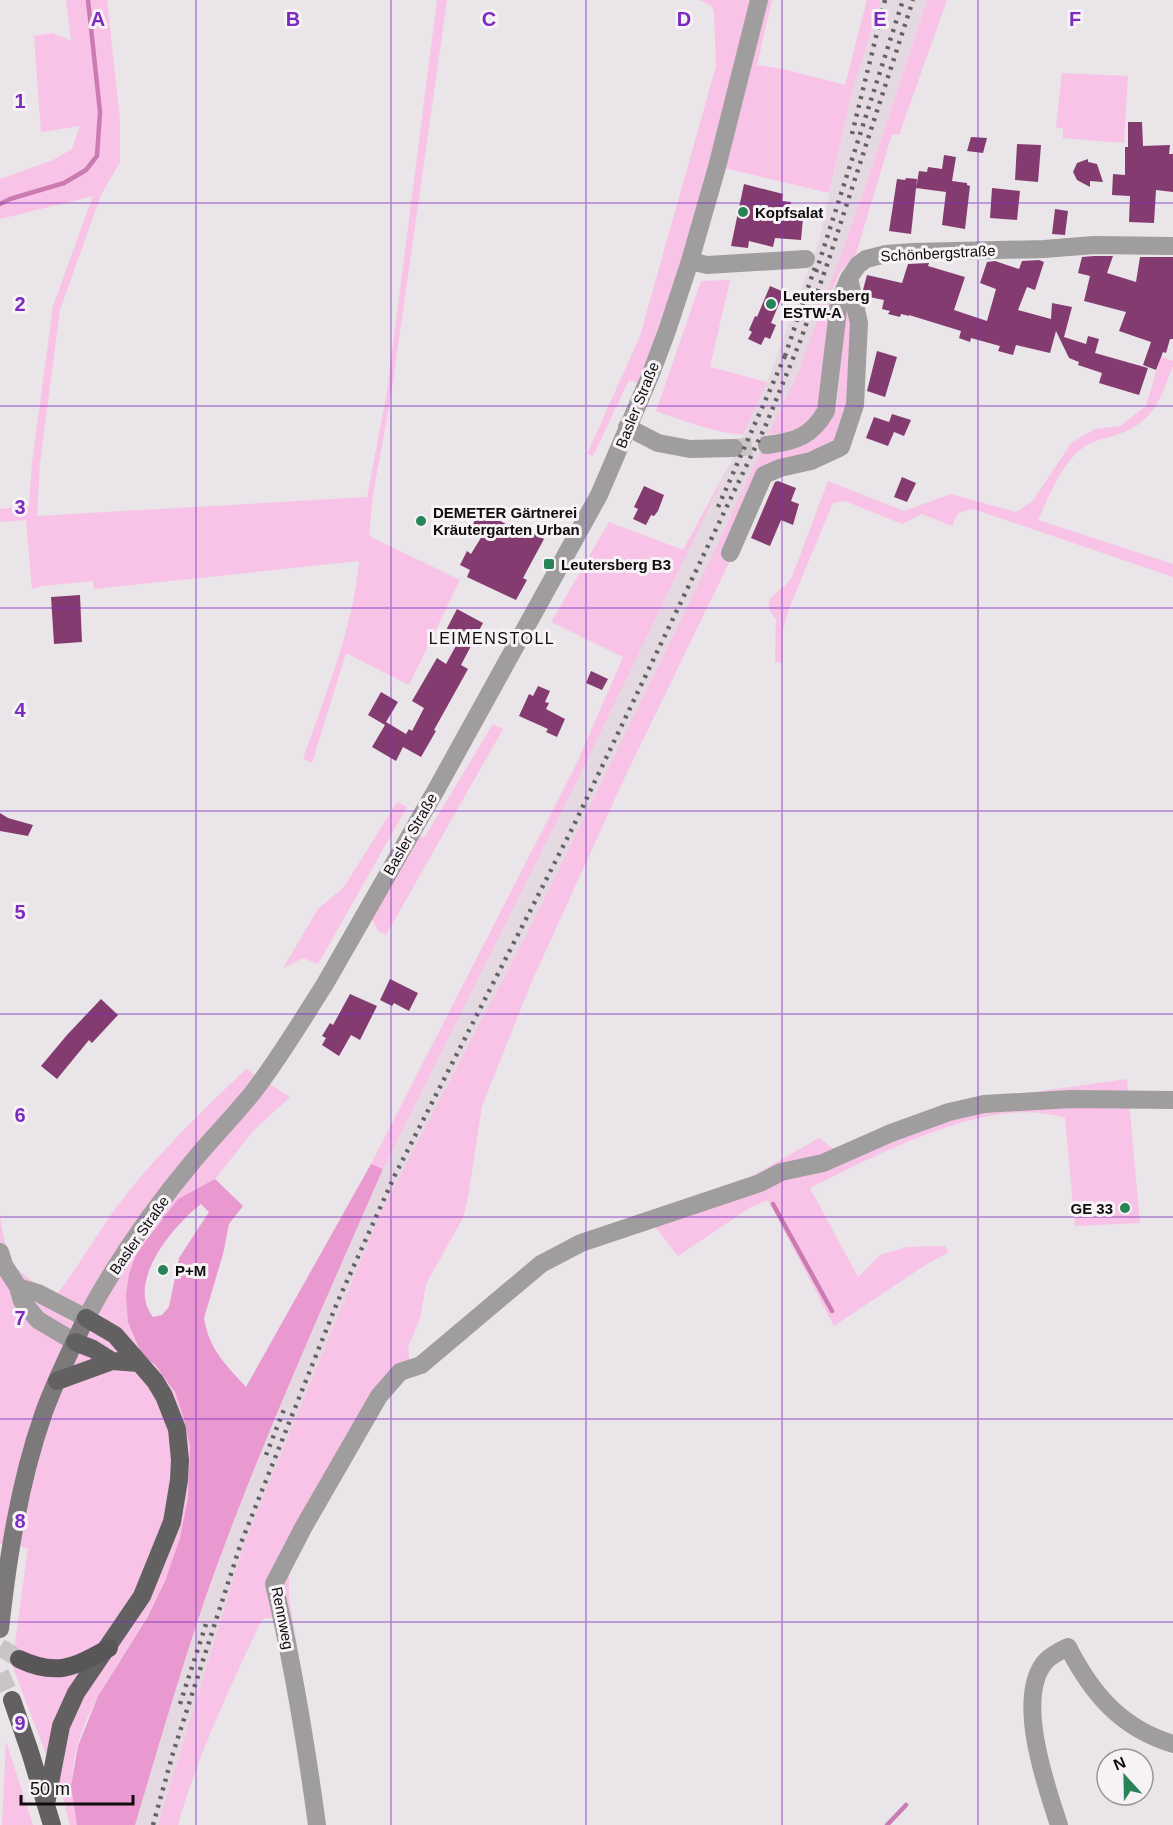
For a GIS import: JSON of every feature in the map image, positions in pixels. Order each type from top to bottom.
[{"type":"highway","points":[[19,1659],[46,1669],[59,1670],[73,1666],[109,1648]]},
{"type":"main road","name":"Basler Straße","points":[[0,1629],[11,1546],[24,1480],[57,1381],[86,1318]]},
{"type":"main road","points":[[46,1804],[61,1726],[76,1693],[109,1648],[142,1596],[172,1522],[179,1480],[179,1443],[172,1414],[155,1381],[115,1335],[86,1318]]},
{"type":"main road","points":[[75,1342],[93,1349],[112,1361]]},
{"type":"main road","points":[[57,1381],[112,1361],[138,1363]]},
{"type":"main road","points":[[12,1700],[52,1825]]},
{"type":"street","name":"Basler Straße","points":[[86,1318],[127,1249],[151,1215],[195,1159],[253,1092],[281,1054],[325,984],[594,507],[667,331],[690,261],[717,167],[759,0]]},
{"type":"street","name":"Schönbergstraße","points":[[767,446],[796,440],[809,433],[826,411],[839,302],[849,278],[858,265],[866,259],[886,254],[1044,249],[1094,245],[1173,246]]},
{"type":"street","points":[[690,261],[707,265],[806,259]]},
{"type":"street","points":[[730,553],[764,475],[780,468],[811,461],[841,447],[855,405],[859,324],[849,278]]},
{"type":"street","points":[[627,427],[658,443],[690,449],[734,448]]},
{"type":"street","name":"Rennweg","points":[[317,1825],[308,1754],[289,1647],[274,1584],[303,1528],[379,1396],[400,1372],[421,1365],[541,1264],[581,1243],[760,1182],[781,1172],[824,1163],[891,1133],[949,1112],[984,1104],[1071,1099],[1173,1100]]},
{"type":"street","points":[[0,1252],[4,1265],[18,1287],[22,1302],[38,1320],[75,1342]]},
{"type":"street","points":[[18,1287],[38,1293],[86,1318]]},
{"type":"street","points":[[1059,1825],[1044,1777],[1032,1703],[1038,1675],[1045,1662],[1054,1654],[1068,1647],[1080,1672],[1099,1696],[1125,1722],[1151,1737],[1173,1744]]},
{"type":"shaded area","points":[[66,0],[107,0],[120,120],[120,162],[101,195],[60,310],[40,463],[37,516],[367,497],[387,392],[437,0],[447,0],[391,396],[373,494],[369,536],[460,580],[409,685],[346,653],[312,763],[303,759],[344,637],[356,587],[359,561],[94,589],[93,581],[32,589],[26,520],[0,522],[0,509],[29,506],[32,463],[53,306],[93,196],[0,219],[0,179],[53,160],[72,149],[80,126],[41,132],[34,36],[52,33],[71,41]]},
{"type":"shaded area","points":[[699,0],[772,0],[757,65],[783,69],[845,85],[867,0],[881,0],[853,88],[829,193],[711,165],[667,312],[637,383],[629,380],[593,456],[587,454],[640,336],[716,66],[714,12],[712,6]]},
{"type":"shaded area","points":[[881,0],[927,0],[863,193],[799,372],[713,554],[535,918],[380,1214],[245,1541],[158,1825],[135,1825],[183,1666],[227,1538],[287,1388],[383,1169],[582,771],[733,458],[767,382],[819,241],[853,88]]},
{"type":"shaded area","points":[[927,0],[947,0],[899,135],[892,134],[856,254],[839,273],[831,294],[821,403],[806,425],[787,432],[768,435],[799,371],[863,193]]},
{"type":"shaded area","points":[[1062,73],[1128,76],[1124,143],[1063,138],[1063,129],[1056,127]]},
{"type":"shaded area","points":[[730,280],[710,367],[767,382],[743,435],[710,429],[656,411],[701,281]]},
{"type":"shaded area","points":[[850,302],[852,396],[834,442],[776,466],[624,779],[532,981],[482,1106],[463,1218],[426,1284],[420,1319],[408,1347],[411,1375],[389,1396],[337,1480],[289,1572],[289,1597],[310,1724],[302,1755],[273,1618],[265,1618],[261,1621],[215,1722],[178,1825],[158,1825],[245,1541],[380,1214],[535,918],[761,451],[820,434],[837,404],[845,310]]},
{"type":"shaded area","points":[[1161,356],[1173,361],[1173,366],[1155,408],[1141,423],[1131,429],[1092,443],[1076,454],[1057,480],[1038,520],[1173,564],[1173,577],[973,509],[958,513],[952,526],[922,514],[902,524],[845,501],[833,503],[790,606],[783,628],[782,663],[775,662],[776,619],[769,606],[770,601],[792,577],[828,481],[904,511],[951,494],[1016,512],[1032,502],[1072,442],[1095,429],[1120,426],[1146,406]]},
{"type":"shaded area","points":[[733,458],[582,771],[383,1169],[371,1164],[576,765],[623,657],[551,622],[609,522],[683,550]]},
{"type":"shaded area","points":[[493,724],[503,729],[386,935],[378,931],[369,912],[416,834],[424,838]]},
{"type":"shaded area","points":[[397,802],[407,807],[318,964],[303,958],[283,968],[318,909],[344,887]]},
{"type":"shaded area","points":[[246,1069],[290,1097],[254,1130],[215,1179],[178,1199],[145,1242],[142,1355],[156,1367],[175,1393],[185,1420],[190,1448],[191,1477],[181,1536],[160,1591],[100,1693],[84,1726],[75,1755],[72,1775],[77,1825],[70,1825],[64,1801],[12,1665],[28,1548],[0,1544],[0,1215],[9,1256],[15,1265],[30,1279],[56,1296],[115,1209],[145,1172],[211,1102]]},
{"type":"shaded area","points":[[1127,1079],[1140,1223],[1075,1226],[1065,1118],[1035,1112],[1003,1114],[969,1120],[934,1131],[810,1188],[858,1277],[880,1255],[907,1247],[945,1246],[949,1252],[927,1264],[834,1326],[768,1200],[751,1207],[678,1256],[645,1214],[741,1182],[819,1138],[838,1152],[961,1102]]},
{"type":"shaded area","points":[[371,1164],[383,1169],[284,1397],[228,1536],[190,1643],[135,1825],[77,1825],[71,1786],[78,1746],[98,1696],[148,1616],[165,1581],[180,1538],[188,1498],[190,1447],[184,1419],[175,1392],[155,1365],[142,1355],[128,1322],[126,1295],[129,1274],[135,1257],[178,1199],[215,1179],[243,1206],[229,1224],[223,1254],[204,1318],[214,1347],[246,1387]],"holes":[[[201,1204],[209,1212],[179,1258],[169,1307],[162,1315],[153,1317],[146,1303],[145,1288],[156,1255],[178,1226]]]},
{"type":"shaded area","points":[[6,1741],[33,1825],[2,1825]]},
{"type":"building","points":[[1128,122],[1142,122],[1143,146],[1170,145],[1169,154],[1173,154],[1173,192],[1156,190],[1154,223],[1129,222],[1130,196],[1112,195],[1113,174],[1125,175]]},
{"type":"building","points":[[971,137],[987,138],[983,153],[967,151]]},
{"type":"building","points":[[1017,144],[1041,145],[1038,182],[1015,180]]},
{"type":"building","points":[[944,155],[956,157],[952,181],[967,183],[970,186],[965,229],[942,225],[946,192],[916,188],[919,171],[927,172],[928,167],[942,169]]},
{"type":"building","points":[[1088,159],[1088,162],[1097,164],[1103,182],[1090,181],[1090,187],[1077,180],[1073,172],[1077,163]]},
{"type":"building","points":[[906,178],[917,179],[911,234],[889,231],[897,179],[905,180]]},
{"type":"building","points":[[744,184],[783,194],[782,201],[791,202],[789,211],[799,215],[798,218],[803,218],[801,240],[775,238],[773,247],[749,241],[748,248],[731,246]]},
{"type":"building","points":[[992,188],[1020,191],[1017,220],[990,218]]},
{"type":"building","points":[[1055,209],[1068,211],[1065,235],[1052,234]]},
{"type":"building","points":[[1113,256],[1107,273],[1136,282],[1140,257],[1173,257],[1173,339],[1170,339],[1166,353],[1163,352],[1156,370],[1143,365],[1151,342],[1119,331],[1126,312],[1084,301],[1090,276],[1078,273],[1082,257]]},
{"type":"building","points":[[995,261],[1019,269],[1022,261],[1044,262],[1035,290],[1027,287],[1018,310],[1051,319],[1052,303],[1072,307],[1064,337],[1086,344],[1088,336],[1099,339],[1095,353],[1148,368],[1139,395],[1099,383],[1102,373],[1078,365],[1079,362],[1069,358],[1056,331],[1050,353],[1016,345],[1013,355],[998,351],[1000,346],[971,338],[970,342],[959,338],[961,331],[909,315],[901,314],[900,317],[888,314],[890,311],[882,309],[884,300],[864,296],[863,290],[867,275],[902,283],[908,264],[929,263],[928,266],[965,277],[954,310],[987,321],[996,289],[980,283],[987,262]]},
{"type":"building","name":"Leutersberg ESTW-A","points":[[770,286],[784,292],[771,323],[776,325],[770,339],[765,337],[761,345],[748,339],[752,332],[749,330]]},
{"type":"building","points":[[877,351],[897,357],[885,397],[867,391]]},
{"type":"building","points":[[892,414],[911,420],[904,436],[894,432],[888,446],[866,438],[874,417],[889,422]]},
{"type":"building","points":[[902,477],[916,483],[907,502],[894,497]]},
{"type":"building","points":[[775,482],[796,488],[791,501],[799,504],[793,525],[781,520],[770,546],[751,538]]},
{"type":"building","points":[[644,486],[664,495],[658,511],[654,516],[651,515],[646,525],[633,519],[638,509],[634,507]]},
{"type":"building","points":[[480,510],[517,530],[520,526],[544,539],[523,578],[527,580],[516,600],[467,577],[470,570],[460,565],[467,551],[471,554],[485,531],[473,524]]},
{"type":"building","points":[[80,595],[82,642],[54,644],[51,597]]},
{"type":"building","points":[[457,609],[483,623],[461,665],[468,669],[421,757],[403,747],[396,761],[372,747],[385,725],[368,715],[381,692],[398,702],[386,722],[406,734],[409,729],[412,731],[424,708],[412,701],[437,658],[446,664],[458,642],[444,634]]},
{"type":"building","points":[[591,671],[608,679],[602,690],[586,683]]},
{"type":"building","points":[[538,686],[550,691],[545,702],[549,703],[546,709],[565,719],[557,737],[546,732],[548,729],[519,716],[529,694],[533,696]]},
{"type":"building","points":[[0,813],[8,818],[33,825],[28,836],[0,831]]},
{"type":"building","points":[[390,979],[418,993],[409,1011],[394,1003],[392,1006],[380,1000]]},
{"type":"building","points":[[350,994],[377,1006],[360,1040],[351,1035],[339,1056],[322,1045],[326,1038],[322,1036],[330,1023],[333,1025]]},
{"type":"building","points":[[101,999],[118,1015],[92,1043],[89,1040],[57,1079],[41,1066]]},
{"type":"waterway","points":[[0,204],[64,183],[86,170],[97,156],[100,112],[88,0]]},
{"type":"waterway","points":[[773,1204],[832,1311]]},
{"type":"waterway","points":[[887,1825],[906,1805]]},
{"type":"tunnel","points":[[734,448],[767,445]]},
{"type":"tunnel","points":[[0,1647],[19,1659]]},
{"type":"tunnel","points":[[0,1673],[12,1700]]},
{"type":"railway","points":[[852,134],[885,0]]},
{"type":"railway","points":[[816,272],[903,0]]},
{"type":"railway","points":[[153,1825],[173,1753],[241,1543],[337,1303],[395,1175],[572,829],[765,427],[801,339],[829,259],[913,0]]},
{"type":"railway","points":[[785,356],[816,264]]},
{"type":"railway","points":[[718,507],[785,356]]},
{"type":"railway","points":[[266,1455],[285,1407]]},
{"type":"railway","points":[[180,1704],[206,1624]]},
{"type":"place","name":"Kopfsalat","points":[[743,212]]},
{"type":"place","name":"Leutersberg ESTW-A","points":[[771,304]]},
{"type":"place","name":"DEMETER Gärtnerei Kräutergarten Urban","points":[[421,521]]},
{"type":"place","name":"Leutersberg B3","points":[[549,564]]},
{"type":"place","name":"GE 33","points":[[1125,1208]]},
{"type":"place","name":"P+M","points":[[163,1270]]},
{"type":"district","name":"LEIMENSTOLL","points":[[492,638]]}]
